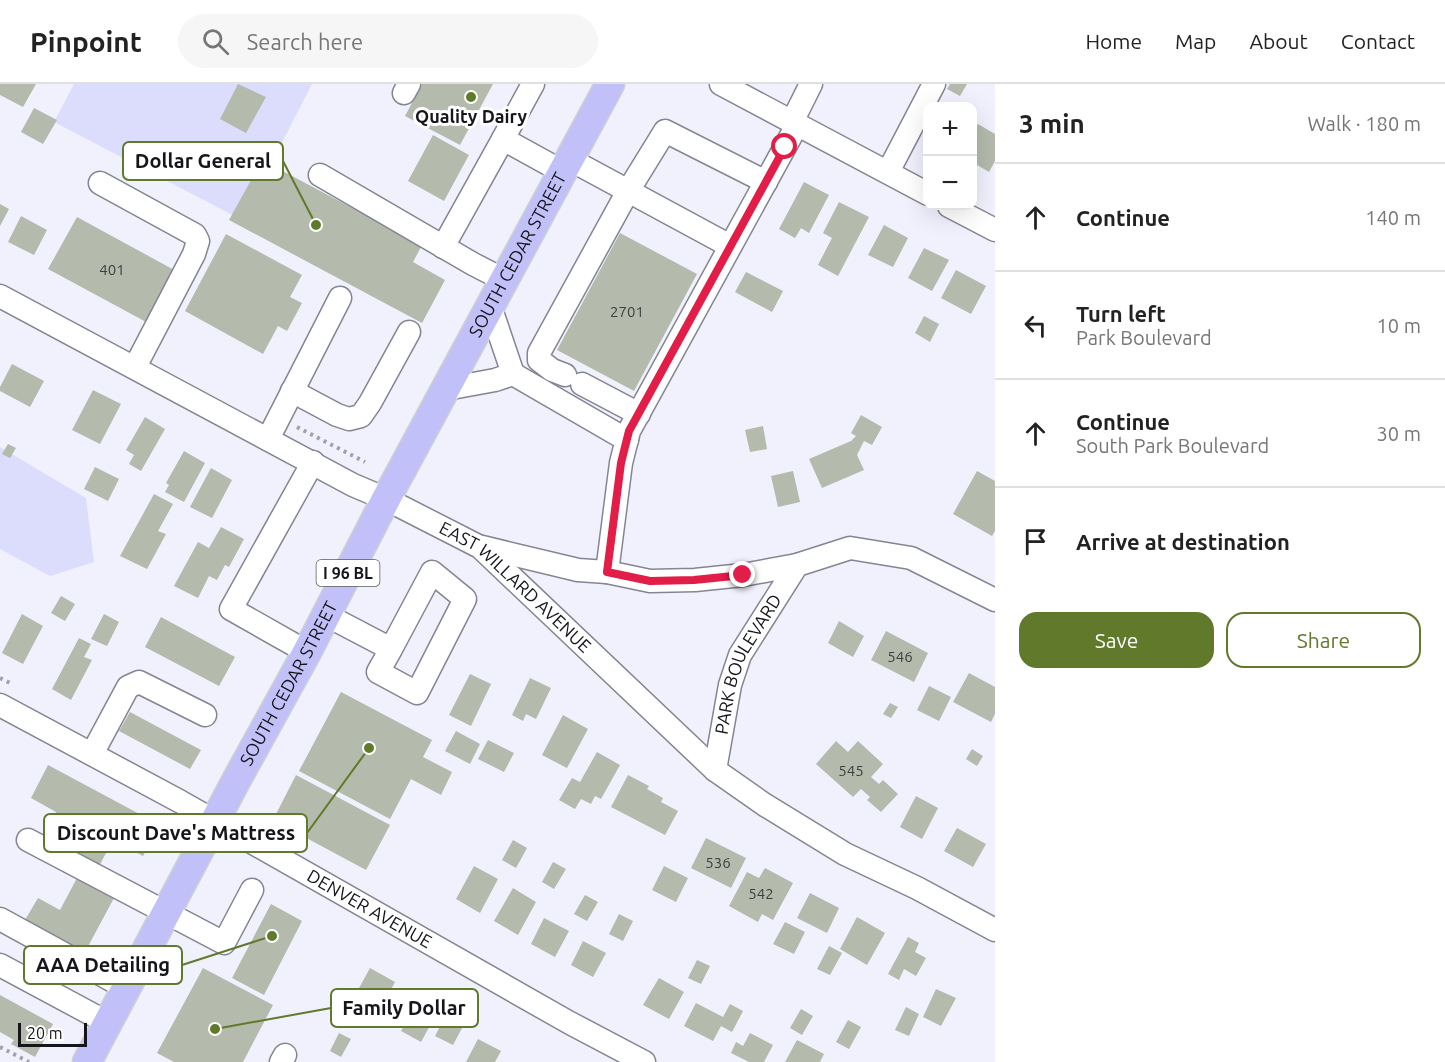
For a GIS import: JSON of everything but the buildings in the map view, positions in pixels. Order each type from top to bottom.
[{"type":"main road","name":"SOUTH CEDAR STREET","points":[[92,1060],[108,1023],[215,820],[610,84]]},
{"type":"street","points":[[443,247],[532,84]]},
{"type":"street","points":[[720,84],[923,192]]},
{"type":"street","points":[[607,572],[621,463],[629,431],[766,182],[811,84]]},
{"type":"street","points":[[888,172],[934,84]]},
{"type":"street","points":[[639,414],[552,370],[539,360],[539,353],[628,191],[664,131],[766,182]]},
{"type":"street","points":[[503,139],[628,191],[730,246]]},
{"type":"street","points":[[320,175],[504,280]]},
{"type":"street","points":[[100,183],[195,235],[198,241],[194,254],[135,366]]},
{"type":"street","points":[[957,210],[995,230]]},
{"type":"street","name":"EAST WILLARD AVENUE","points":[[0,296],[135,366],[353,485],[386,499],[480,547],[715,770],[765,805],[845,854],[917,888],[995,930]]},
{"type":"street","points":[[268,439],[340,298]]},
{"type":"street","points":[[490,306],[513,374],[627,440]]},
{"type":"street","points":[[292,391],[337,415],[349,419],[361,416],[409,332]]},
{"type":"street","points":[[446,389],[495,380],[513,374]]},
{"type":"street","points":[[307,652],[231,609],[313,462]]},
{"type":"street","points":[[480,547],[578,570],[607,572],[650,581],[694,580],[743,575],[797,565],[850,548],[911,558],[995,600]]},
{"type":"street","name":"PARK BOULEVARD","points":[[715,770],[730,685],[740,655],[797,565]]},
{"type":"street","points":[[432,572],[465,599],[417,693],[378,672],[391,649],[432,572]]},
{"type":"street","points":[[326,615],[391,649]]},
{"type":"street","points":[[92,754],[128,687],[139,682],[206,715]]},
{"type":"street","name":"DENVER AVENUE","points":[[0,705],[215,820],[570,1023],[644,1062]]},
{"type":"street","points":[[28,840],[224,943],[252,890]]},
{"type":"street","points":[[0,919],[126,988]]},
{"type":"street","points":[[0,965],[108,1023]]},
{"type":"path","points":[[0,1047],[29,1062]]},
{"type":"shaded area","points":[[74,84],[312,84],[242,220],[54,122]]},
{"type":"shaded area","points":[[0,447],[86,498],[94,562],[50,576],[0,549]]},
{"type":"place","name":"Quality Dairy","points":[[471,97]]},
{"type":"place","name":"Dollar General","points":[[316,225]]},
{"type":"place","name":"Discount Dave's Mattress","points":[[369,748]]},
{"type":"place","name":"AAA Detailing","points":[[272,936]]},
{"type":"place","name":"Family Dollar","points":[[215,1029]]},
{"type":"route","points":[[743,575],[694,580],[650,581],[607,572],[621,463],[629,431],[785,147]]}]
